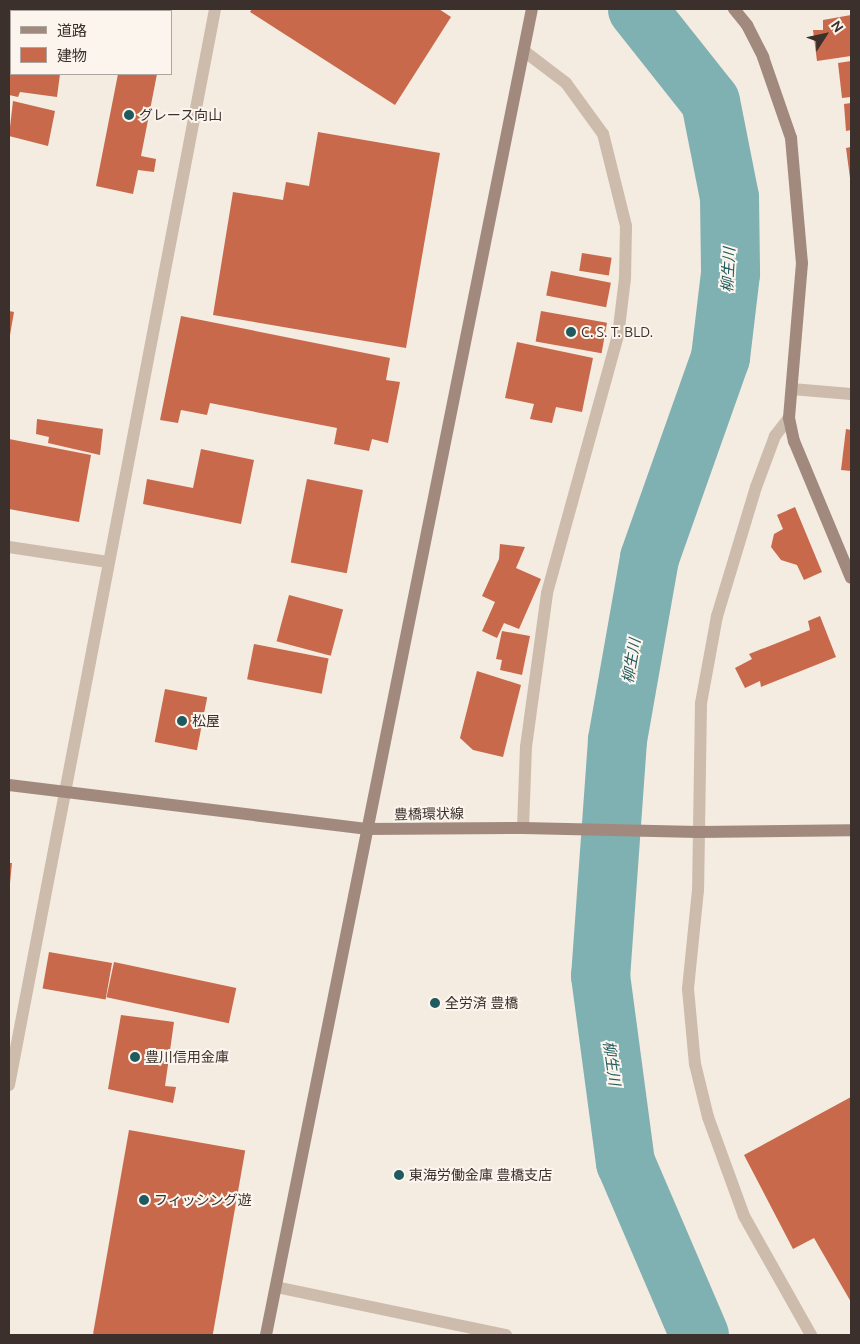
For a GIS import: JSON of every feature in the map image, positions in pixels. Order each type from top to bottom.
[{"type":"street","points":[[9,1085],[63,790],[215,9]]},
{"type":"street","points":[[266,1335],[532,9]]},
{"type":"street","points":[[734,9],[747,25],[763,57],[791,138],[802,263],[789,418],[794,441],[851,578]]},
{"type":"street","points":[[525,47],[566,83],[603,134],[626,226],[625,278],[618,336],[547,593],[526,747],[529,828]]},
{"type":"street","points":[[792,389],[851,394]]},
{"type":"street","points":[[789,418],[776,436],[756,488],[717,616],[701,703],[694,832],[698,890],[688,989],[695,1064],[708,1117],[744,1216],[810,1335]]},
{"type":"street","points":[[9,547],[108,562]]},
{"type":"street","name":"豊橋環状線","points":[[9,785],[63,790],[366,829],[529,828],[694,832],[851,830]]},
{"type":"street","points":[[276,1288],[506,1335]]},
{"type":"building","points":[[51,9],[73,9],[72,10]]},
{"type":"building","points":[[131,9],[170,9],[150,10]]},
{"type":"building","points":[[252,9],[439,9],[451,17],[395,105],[250,12]]},
{"type":"building","points":[[851,15],[851,56],[817,61],[813,30],[823,30],[823,20]]},
{"type":"building","points":[[9,52],[10,75],[60,75],[57,97],[20,92],[18,97],[9,95]]},
{"type":"building","points":[[851,61],[851,97],[842,98],[838,63]]},
{"type":"building","name":"グレース向山","points":[[118,75],[157,75],[141,156],[156,159],[154,172],[138,170],[133,194],[96,186]]},
{"type":"building","points":[[13,101],[55,111],[48,146],[9,136]]},
{"type":"building","points":[[851,103],[851,130],[846,131],[844,104]]},
{"type":"building","points":[[318,132],[440,153],[406,348],[213,315],[233,192],[283,200],[286,182],[309,186]]},
{"type":"building","points":[[851,147],[851,178],[850,178],[846,148]]},
{"type":"building","points":[[582,253],[612,258],[609,275],[579,271]]},
{"type":"building","points":[[551,271],[611,283],[606,307],[546,296]]},
{"type":"building","points":[[9,311],[14,312],[10,335],[9,335]]},
{"type":"building","name":"C. S. T. BLD.","points":[[541,311],[607,323],[602,353],[536,342]]},
{"type":"building","points":[[181,316],[390,358],[386,380],[400,382],[388,443],[372,439],[369,451],[334,444],[337,428],[210,403],[207,415],[181,410],[178,423],[160,420]]},
{"type":"building","points":[[517,342],[593,358],[582,412],[556,407],[552,423],[530,419],[534,404],[505,398]]},
{"type":"building","points":[[37,419],[103,429],[100,455],[48,443],[49,437],[36,434]]},
{"type":"building","points":[[846,429],[851,430],[851,471],[841,470]]},
{"type":"building","points":[[9,439],[91,455],[79,522],[9,509]]},
{"type":"building","points":[[201,449],[254,460],[241,524],[143,504],[147,479],[193,488]]},
{"type":"building","points":[[307,479],[363,490],[347,573],[291,562]]},
{"type":"building","points":[[795,507],[822,572],[804,580],[797,565],[781,560],[771,547],[774,534],[783,529],[777,515]]},
{"type":"building","points":[[500,544],[525,547],[516,568],[541,579],[519,629],[504,623],[497,638],[482,631],[495,602],[482,596],[499,559]]},
{"type":"building","points":[[289,595],[343,609],[331,656],[277,641]]},
{"type":"building","points":[[820,616],[836,657],[761,687],[760,681],[745,688],[735,668],[752,659],[749,654],[810,630],[808,621]]},
{"type":"building","points":[[502,631],[530,636],[522,675],[500,670],[502,660],[496,659]]},
{"type":"building","points":[[254,644],[329,659],[322,694],[247,679]]},
{"type":"building","points":[[477,671],[521,685],[503,757],[473,750],[460,738]]},
{"type":"building","points":[[165,689],[207,697],[197,750],[155,742]]},
{"type":"building","points":[[9,863],[12,863],[10,883],[9,883]]},
{"type":"building","points":[[49,952],[112,963],[106,1000],[43,988]]},
{"type":"building","points":[[114,962],[236,988],[229,1023],[107,997]]},
{"type":"building","points":[[121,1015],[174,1022],[165,1086],[176,1087],[173,1103],[108,1089]]},
{"type":"building","points":[[851,1097],[851,1302],[814,1238],[793,1249],[744,1155]]},
{"type":"building","points":[[129,1130],[245,1150],[213,1335],[93,1334]]},
{"type":"waterway","name":"柳生川","points":[[637,9],[710,101],[729,197],[730,273],[720,357],[649,558],[617,740],[600,975],[625,1162],[699,1335]]},
{"type":"place","name":"グレース向山","points":[[129,115]]},
{"type":"place","name":"C. S. T. BLD.","points":[[571,332]]},
{"type":"place","name":"松屋","points":[[182,721]]},
{"type":"place","name":"全労済 豊橋","points":[[435,1003]]},
{"type":"place","name":"豊川信用金庫","points":[[135,1057]]},
{"type":"place","name":"東海労働金庫 豊橋支店","points":[[399,1175]]},
{"type":"place","name":"フィッシング遊","points":[[144,1200]]}]
